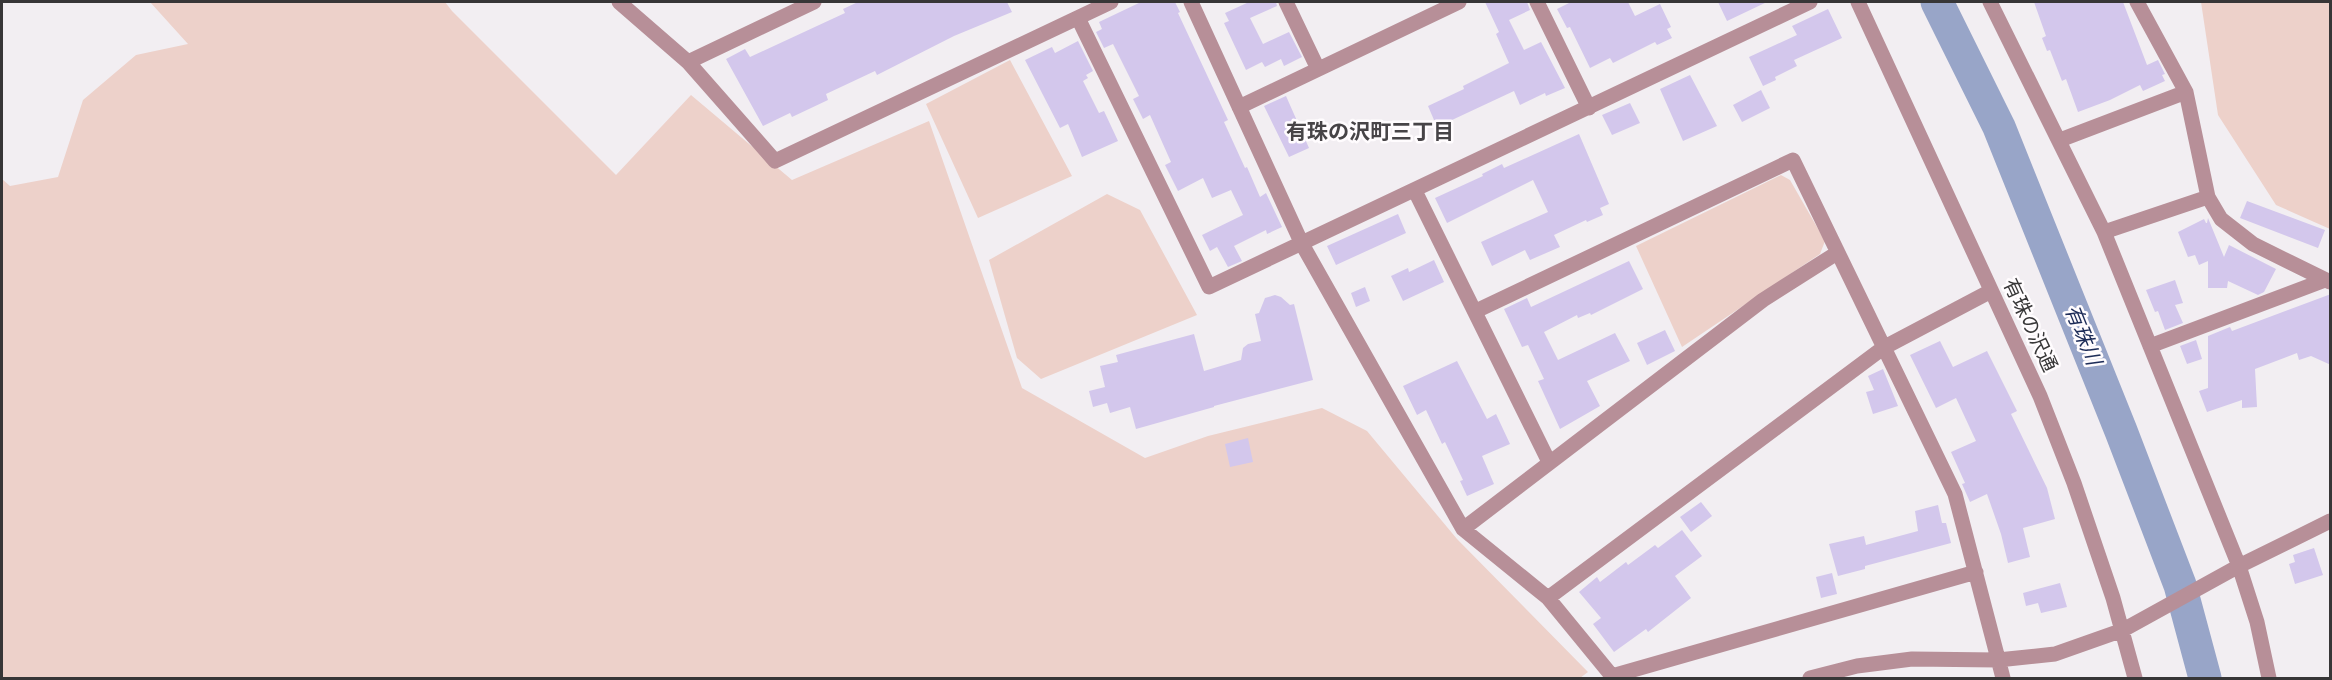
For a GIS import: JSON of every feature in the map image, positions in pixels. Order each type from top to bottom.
[{"type":"street","points":[[619,2],[688,62],[775,161],[1111,2]]},
{"type":"street","points":[[688,62],[814,2]]},
{"type":"street","points":[[1191,2],[1302,244],[1463,529],[1548,598],[1612,676],[1976,572]]},
{"type":"street","points":[[1286,2],[1318,69]]},
{"type":"street","points":[[1239,107],[1459,2]]},
{"type":"street","points":[[1078,18],[1209,287],[1810,2]]},
{"type":"street","name":"有珠の沢通","points":[[1858,2],[2040,396],[2074,483],[2123,630],[2135,678]]},
{"type":"street","points":[[1990,2],[2104,232],[2239,566],[2257,622],[2270,678]]},
{"type":"street","points":[[2137,2],[2186,92],[2208,197],[2221,219],[2253,244],[2328,281]]},
{"type":"street","points":[[1542,3],[1589,108]]},
{"type":"street","points":[[2060,140],[2186,92]]},
{"type":"street","points":[[1476,311],[1793,160],[1955,494],[2003,678]]},
{"type":"street","points":[[1415,190],[1549,462]]},
{"type":"street","points":[[2104,232],[2208,197]]},
{"type":"street","points":[[1463,529],[1763,300],[1837,253]]},
{"type":"street","points":[[2150,346],[2328,281]]},
{"type":"street","points":[[1548,598],[1883,348],[1991,291]]},
{"type":"street","points":[[1809,678],[1857,666],[1912,659],[1998,660],[2055,654],[2123,630],[2239,566],[2331,521]]},
{"type":"shaded area","points":[[150,2],[445,2],[616,175],[691,95],[792,180],[929,121],[1022,388],[1145,458],[1208,436],[1322,408],[1367,431],[1457,539],[1588,672],[1580,678],[2,678],[2,179],[10,186],[58,177],[83,100],[136,55],[188,44]]},
{"type":"shaded area","points":[[2201,2],[2330,2],[2330,229],[2276,205],[2218,115]]},
{"type":"shaded area","points":[[1010,60],[1072,176],[978,218],[926,104]]},
{"type":"shaded area","points":[[1781,175],[1790,180],[1825,241],[1820,254],[1682,347],[1636,246]]},
{"type":"shaded area","points":[[1107,194],[1140,210],[1197,315],[1041,379],[1017,358],[989,260]]},
{"type":"building","points":[[858,2],[1007,2],[1012,12],[954,36],[877,75],[875,71],[826,94],[828,100],[792,117],[790,113],[763,126],[726,59],[745,49],[750,57],[845,13],[843,9]]},
{"type":"building","points":[[1141,2],[1175,2],[1228,120],[1224,122],[1245,168],[1247,167],[1260,197],[1266,193],[1282,227],[1267,234],[1266,230],[1234,246],[1242,261],[1228,267],[1217,247],[1210,251],[1202,235],[1243,215],[1231,190],[1212,198],[1203,178],[1178,191],[1165,165],[1171,162],[1150,115],[1143,119],[1133,99],[1139,96],[1113,44],[1104,48],[1096,32],[1102,29],[1099,22]]},
{"type":"building","points":[[1249,2],[1276,2],[1277,6],[1250,18],[1263,44],[1289,32],[1302,57],[1284,66],[1281,59],[1265,67],[1262,62],[1246,70],[1224,23],[1229,21],[1225,13]]},
{"type":"building","points":[[1485,2],[1527,2],[1530,10],[1509,20],[1524,50],[1541,42],[1565,88],[1546,96],[1545,93],[1520,105],[1514,91],[1437,127],[1428,106],[1464,89],[1463,86],[1509,63],[1496,34],[1499,32]]},
{"type":"building","points":[[1571,2],[1628,2],[1635,16],[1660,4],[1671,27],[1667,29],[1672,38],[1657,45],[1655,42],[1613,63],[1610,58],[1590,68],[1570,27],[1567,28],[1557,9]]},
{"type":"building","points":[[1718,2],[1767,2],[1727,21]]},
{"type":"building","points":[[2034,2],[2123,2],[2147,65],[2158,60],[2165,74],[2162,75],[2165,81],[2143,91],[2140,85],[2078,112],[2066,79],[2062,81],[2050,50],[2047,51],[2042,38],[2046,36]]},
{"type":"building","points":[[1828,9],[1842,38],[1794,60],[1797,66],[1763,86],[1749,57],[1797,35],[1792,26]]},
{"type":"building","points":[[1078,41],[1093,71],[1086,75],[1088,78],[1083,81],[1099,113],[1104,111],[1118,141],[1082,157],[1068,124],[1060,128],[1025,60],[1052,47],[1055,53]]},
{"type":"building","points":[[1690,75],[1717,126],[1683,141],[1660,89]]},
{"type":"building","points":[[1761,90],[1770,108],[1742,122],[1733,105]]},
{"type":"building","points":[[1286,96],[1309,148],[1289,157],[1264,106]]},
{"type":"building","points":[[1630,103],[1640,123],[1612,135],[1602,115]]},
{"type":"building","points":[[1579,134],[1609,204],[1600,208],[1603,215],[1554,235],[1560,247],[1530,260],[1525,250],[1492,266],[1481,242],[1548,212],[1533,180],[1447,223],[1435,198],[1483,176],[1482,174],[1502,164],[1504,168]]},
{"type":"building","points":[[2247,201],[2325,230],[2318,248],[2240,218]]},
{"type":"building","points":[[1398,214],[1406,233],[1336,265],[1327,246]]},
{"type":"building","points":[[2208,218],[2224,257],[2229,245],[2276,269],[2264,292],[2258,295],[2228,281],[2227,288],[2208,288],[2208,261],[2199,265],[2195,255],[2188,257],[2178,232],[2204,219],[2207,223]]},
{"type":"building","points":[[1434,260],[1444,282],[1403,301],[1391,276],[1408,268],[1409,272]]},
{"type":"building","points":[[1629,261],[1643,289],[1591,315],[1590,313],[1578,318],[1577,315],[1544,332],[1558,360],[1615,333],[1630,361],[1587,381],[1600,406],[1560,429],[1538,381],[1544,379],[1528,345],[1522,347],[1504,309],[1527,298],[1531,307]]},
{"type":"building","points":[[2175,280],[2183,303],[2175,305],[2183,323],[2165,330],[2158,311],[2155,312],[2146,290]]},
{"type":"building","points":[[1365,287],[1370,301],[1356,307],[1351,293]]},
{"type":"building","points":[[2331,294],[2331,365],[2311,356],[2299,360],[2297,353],[2255,369],[2257,407],[2242,408],[2242,400],[2207,412],[2199,391],[2208,388],[2208,336],[2230,327],[2232,331]]},
{"type":"building","points":[[1275,295],[1290,305],[1294,304],[1313,380],[1136,429],[1130,407],[1110,413],[1107,403],[1093,407],[1089,391],[1105,387],[1100,366],[1118,362],[1116,355],[1194,334],[1204,371],[1241,360],[1243,348],[1248,344],[1261,341],[1255,314],[1259,313],[1265,298]]},
{"type":"building","points":[[1665,330],[1675,351],[1647,365],[1637,343]]},
{"type":"building","points":[[2196,340],[2202,359],[2187,364],[2180,346]]},
{"type":"building","points":[[1940,341],[1953,367],[1987,351],[2017,411],[2011,414],[2047,488],[2055,519],[2023,528],[2030,557],[2008,563],[1987,494],[1970,502],[1962,484],[1965,483],[1951,452],[1976,441],[1956,398],[1936,408],[1910,355]]},
{"type":"building","points":[[1457,361],[1487,419],[1496,414],[1510,444],[1482,456],[1494,484],[1467,496],[1460,481],[1463,480],[1445,442],[1442,444],[1426,410],[1417,415],[1403,386]]},
{"type":"building","points":[[1883,369],[1898,406],[1873,414],[1866,392],[1874,390],[1868,376]]},
{"type":"building","points":[[1248,438],[1253,462],[1230,467],[1225,444]]},
{"type":"building","points":[[1701,502],[1712,516],[1691,532],[1680,517]]},
{"type":"building","points":[[1938,505],[1942,523],[1946,523],[1951,543],[1865,566],[1865,569],[1838,576],[1829,544],[1864,536],[1866,545],[1918,531],[1915,511]]},
{"type":"building","points":[[1682,530],[1702,556],[1675,576],[1691,598],[1648,632],[1646,629],[1614,652],[1593,624],[1601,618],[1579,592],[1597,577],[1600,582],[1626,562],[1628,565],[1655,545],[1658,548]]},
{"type":"building","points":[[2314,548],[2323,575],[2295,584],[2289,564],[2295,562],[2293,555]]},
{"type":"building","points":[[1832,573],[1837,594],[1821,598],[1816,577]]},
{"type":"building","points":[[2060,583],[2067,607],[2041,613],[2038,603],[2026,606],[2023,593]]},
{"type":"waterway","name":"有珠川","points":[[1937,2],[1999,127],[2121,431],[2180,585],[2205,678]]},
{"type":"district","name":"有珠の沢町三丁目","points":[[1370,132]]}]
